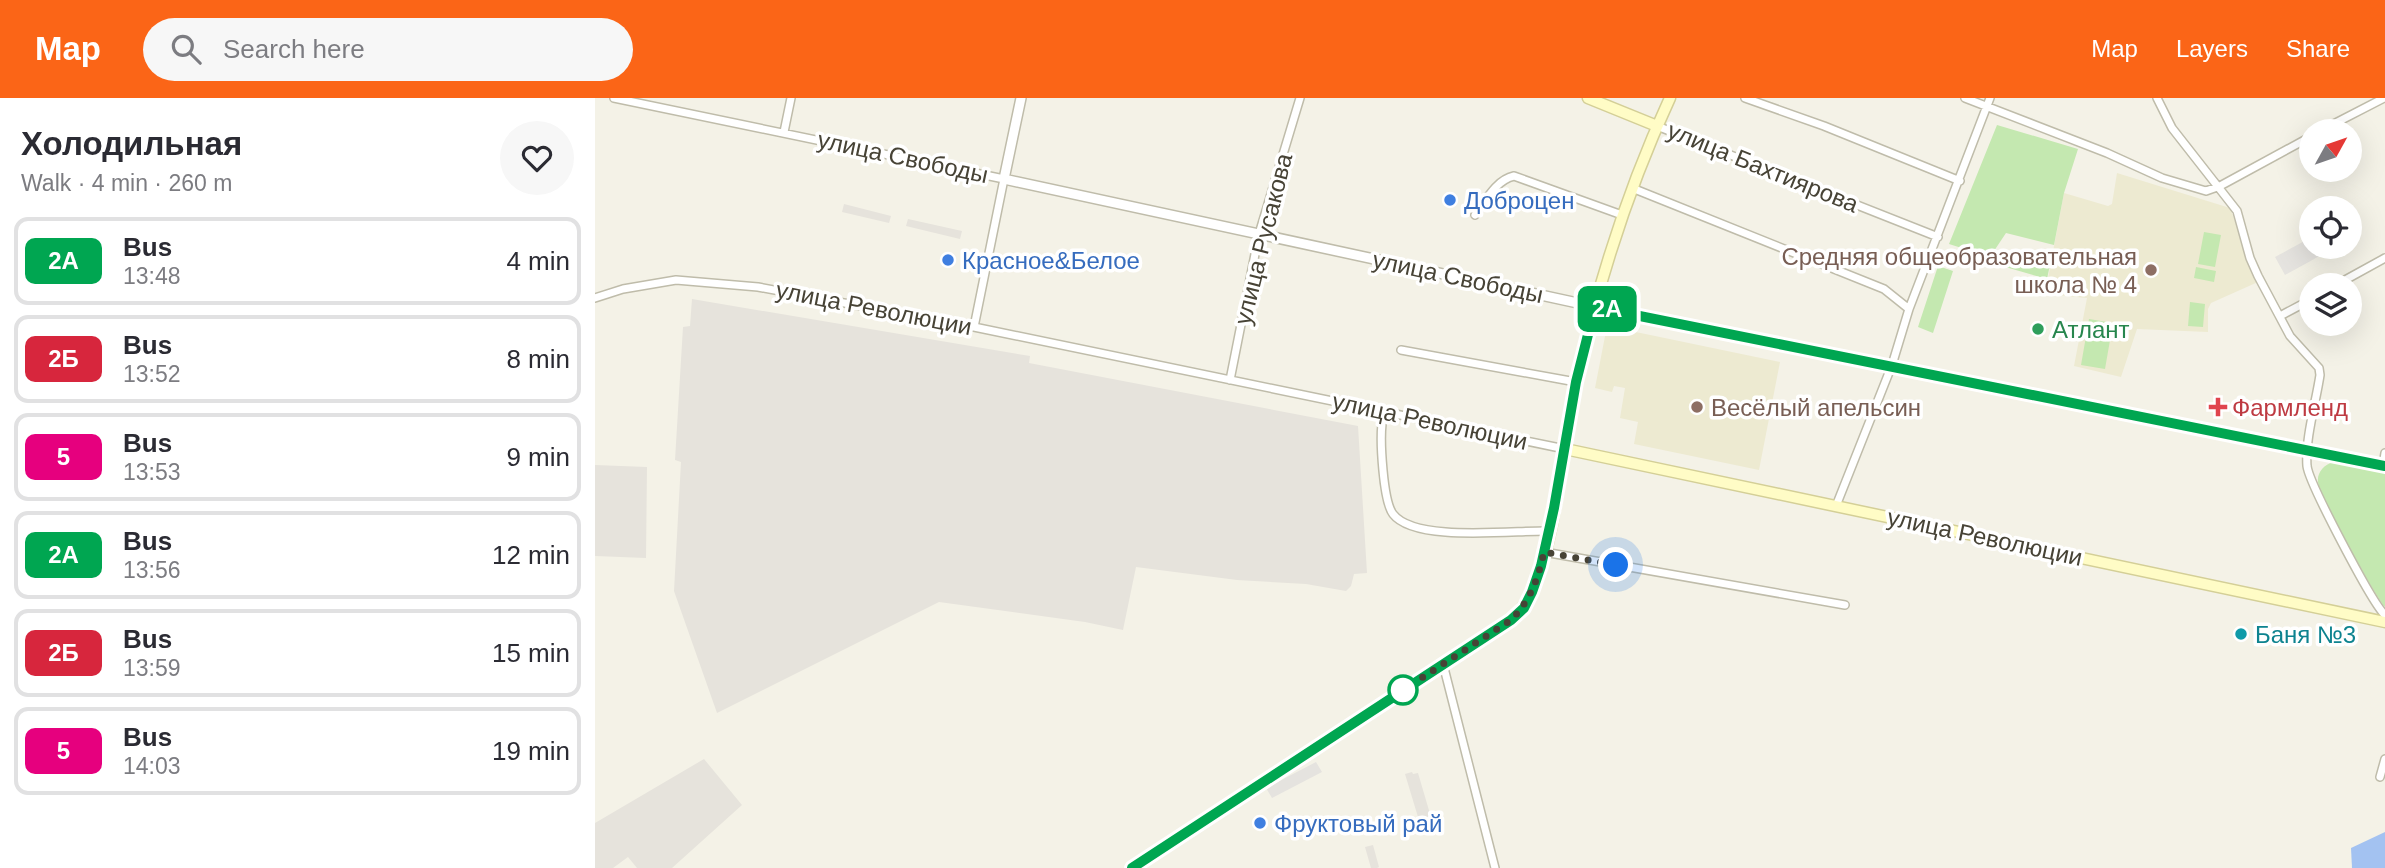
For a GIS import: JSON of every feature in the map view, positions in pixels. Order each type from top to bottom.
[{"type":"main road","name":"улица Бахтиярова","points":[[1588,98],[1657,126]]},
{"type":"main road","points":[[1132,868],[1511,620],[1524,608],[1532,592],[1549,531],[1576,382],[1595,307],[1622,215],[1670,98]]},
{"type":"main road","name":"улица Революции","points":[[1565,449],[2385,622]]},
{"type":"street","name":"улица Свободы","points":[[614,98],[1005,179],[1595,307],[2384,466]]},
{"type":"street","points":[[784,132],[791,98]]},
{"type":"street","points":[[974,327],[1021,98]]},
{"type":"street","name":"улица Русакова","points":[[1230,380],[1259,234],[1300,98]]},
{"type":"street","points":[[1745,98],[1824,126],[1960,181]]},
{"type":"street","points":[[1965,98],[2108,153],[2161,178],[2206,191],[2299,143]]},
{"type":"street","points":[[1836,506],[1892,365],[1909,309],[1990,98]]},
{"type":"street","points":[[2157,98],[2172,128],[2237,211],[2250,258],[2290,336],[2319,368],[2307,469],[2375,604],[2385,615]]},
{"type":"street","points":[[2343,119],[2384,98]]},
{"type":"street","name":"улица Бахтиярова","points":[[1657,126],[1938,237]]},
{"type":"street","points":[[1475,215],[1499,183],[1514,176],[1622,215]]},
{"type":"street","points":[[1632,188],[1884,289],[1909,309]]},
{"type":"street","points":[[2358,273],[2385,258]]},
{"type":"street","name":"улица Революции","points":[[595,298],[623,289],[676,280],[706,281],[827,298],[1565,449]]},
{"type":"street","points":[[2280,316],[2299,306]]},
{"type":"street","points":[[1401,350],[1576,382]]},
{"type":"street","points":[[1382,424],[1383,473],[1391,512],[1402,522],[1417,527],[1471,534],[1549,531]]},
{"type":"street","points":[[2384,466],[2385,453]]},
{"type":"street","points":[[1544,552],[1845,605]]},
{"type":"street","points":[[1443,664],[1495,868]]},
{"type":"street","points":[[2380,777],[2385,759]]},
{"type":"shaded area","name":"Средняя общеобразовательная школа № 4","points":[[2117,173],[2230,208],[2258,282],[2211,303],[2208,309],[2208,332],[2137,329],[2121,377],[2074,366],[2087,298],[2045,294],[2064,193],[2108,206],[2112,204]]},
{"type":"shaded area","points":[[844,204],[891,216],[889,223],[842,212]]},
{"type":"shaded area","points":[[908,219],[962,231],[960,239],[906,226]]},
{"type":"shaded area","points":[[2299,244],[2299,259],[2314,259],[2285,275],[2275,257]]},
{"type":"shaded area","points":[[692,299],[1030,356],[1029,363],[1358,426],[1367,573],[1354,574],[1351,586],[1346,591],[1306,584],[1237,580],[1136,567],[1123,630],[1085,622],[939,602],[717,713],[674,591],[681,462],[675,460],[683,327],[690,326]]},
{"type":"shaded area","name":"Весёлый апельсин","points":[[1607,326],[1780,362],[1759,470],[1634,444],[1638,422],[1620,418],[1625,388],[1614,386],[1612,392],[1595,388]]},
{"type":"shaded area","points":[[595,465],[647,467],[646,558],[595,556]]},
{"type":"shaded area","points":[[704,759],[742,805],[672,868],[637,868],[628,857],[613,868],[595,868],[595,823]]},
{"type":"shaded area","points":[[1316,762],[1322,772],[1272,798],[1266,788]]},
{"type":"shaded area","points":[[1418,773],[1433,824],[1421,827],[1405,774]]},
{"type":"shaded area","points":[[1373,845],[1379,867],[1377,868],[1371,868],[1365,847]]},
{"type":"green space","points":[[1997,125],[2078,149],[2064,193],[2054,245],[2006,233],[1990,257],[1949,244]]},
{"type":"green space","points":[[2204,232],[2221,235],[2215,267],[2198,264]]},
{"type":"green space","points":[[2005,250],[2051,260],[2047,279],[1995,264]]},
{"type":"green space","points":[[1938,266],[1953,271],[1933,333],[1918,327]]},
{"type":"green space","points":[[2196,267],[2216,271],[2214,282],[2194,278]]},
{"type":"green space","points":[[2190,302],[2205,304],[2203,327],[2188,326]]},
{"type":"green space","points":[[2089,319],[2113,323],[2105,369],[2081,365]]},
{"type":"green space","points":[[2333,462],[2385,472],[2385,607],[2370,585],[2321,491],[2318,482],[2320,472]]},
{"type":"water","points":[[2385,832],[2385,868],[2352,868],[2351,848]]},
{"type":"bus line","name":"2А","points":[[1132,868],[1511,620],[1524,608],[1541,566],[1576,382],[1595,307],[2385,466]]},
{"type":"place","name":"Доброцен","points":[[1450,200]]},
{"type":"place","name":"Красное&Белое","points":[[948,260]]},
{"type":"place","name":"Средняя общеобразовательная школа № 4","points":[[2151,270]]},
{"type":"place","name":"Атлант","points":[[2038,329]]},
{"type":"place","name":"Весёлый апельсин","points":[[1697,407]]},
{"type":"place","name":"Фармленд","points":[[2218,407]]},
{"type":"place","name":"Баня №3","points":[[2241,634]]},
{"type":"place","name":"Фруктовый рай","points":[[1260,823]]},
{"type":"route","points":[[1403,690],[1397,694],[1511,620],[1524,608],[1532,592],[1544,552],[1616,565]]}]
